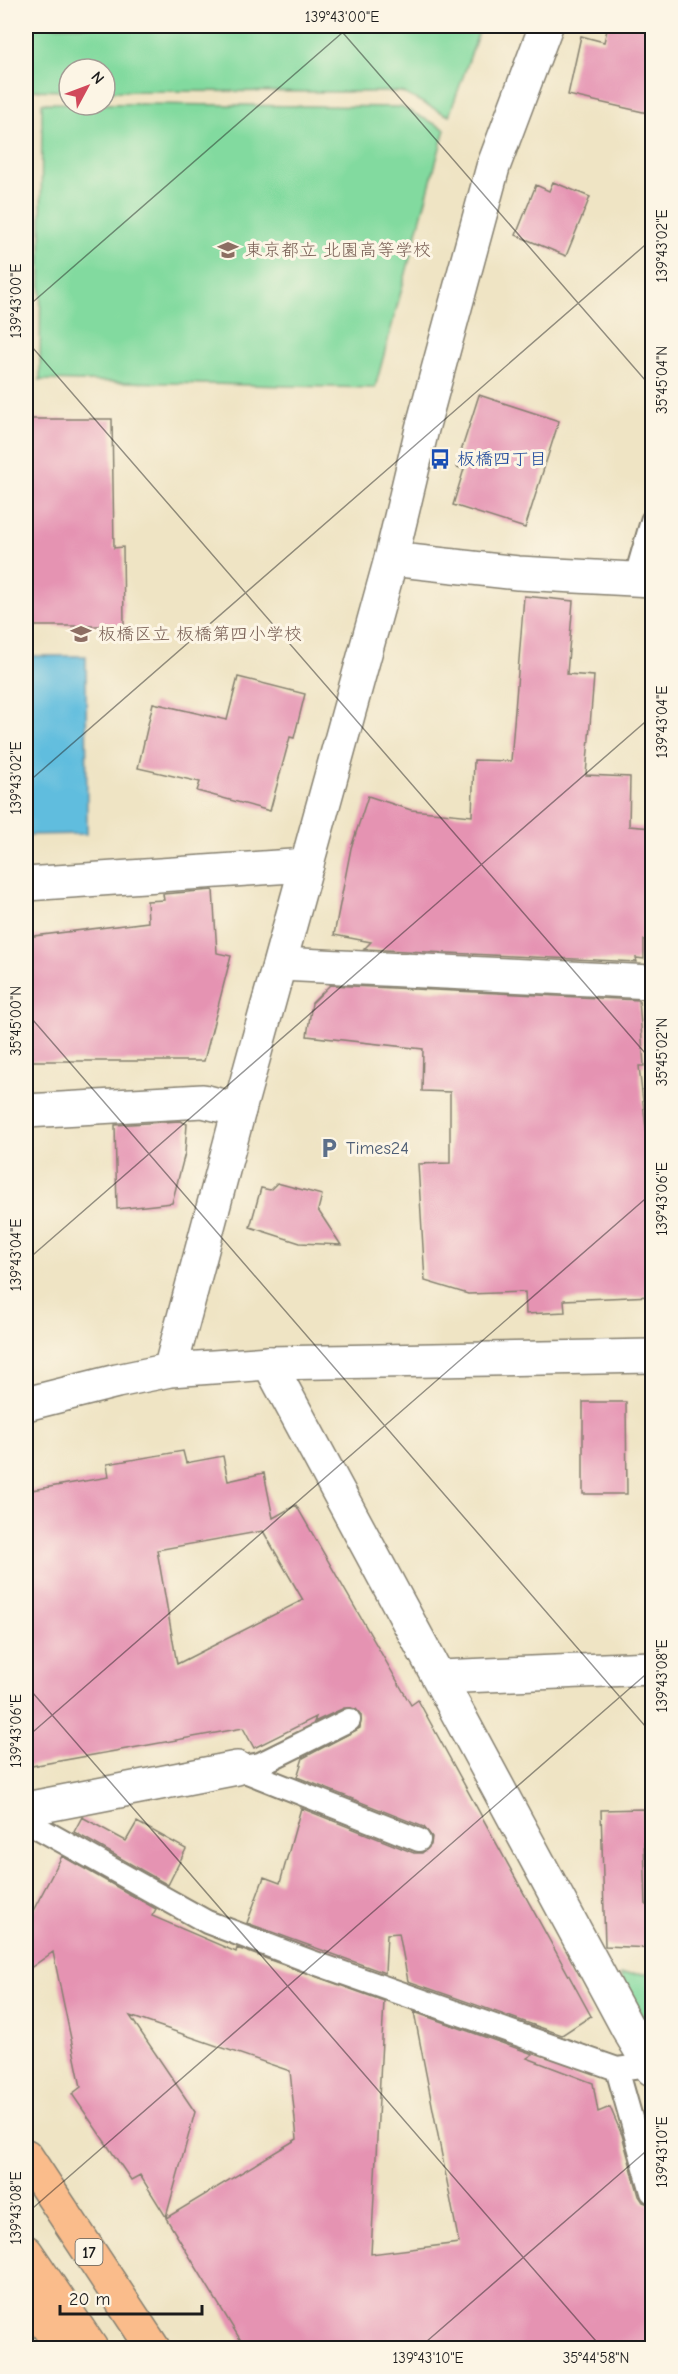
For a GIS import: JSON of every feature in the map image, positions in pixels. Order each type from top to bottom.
[{"type":"highway","name":"17","points":[[26,2156],[153,2349]]},
{"type":"highway","points":[[26,2252],[91,2349]]},
{"type":"highway","points":[[26,2295],[63,2349]]},
{"type":"street","points":[[170,1370],[239,1110],[391,560],[422,429],[493,167],[546,26]]},
{"type":"street","points":[[391,560],[518,573],[644,580]]},
{"type":"street","points":[[26,884],[307,865]]},
{"type":"street","points":[[280,964],[652,982]]},
{"type":"street","points":[[26,1110],[203,1101],[239,1110]]},
{"type":"street","points":[[26,1404],[117,1380],[170,1370],[269,1363],[652,1356]]},
{"type":"street","points":[[269,1363],[651,2067]]},
{"type":"street","points":[[439,1677],[652,1668]]},
{"type":"street","points":[[26,1809],[237,1768]]},
{"type":"lane","points":[[644,580],[652,521]]},
{"type":"lane","points":[[237,1768],[260,1764],[349,1720]]},
{"type":"lane","points":[[237,1768],[419,1840]]},
{"type":"lane","points":[[26,1821],[207,1922],[312,1962],[617,2068],[651,2067]]},
{"type":"lane","points":[[617,2068],[652,2192]]},
{"type":"green space","points":[[26,26],[481,26],[449,116],[401,92],[117,91],[117,57],[57,57],[57,91],[26,90]]},
{"type":"green space","name":"東京都立 北園高等学校","points":[[42,103],[57,103],[57,117],[117,117],[117,104],[401,107],[445,129],[375,388],[40,380]]},
{"type":"green space","points":[[620,1974],[652,1974],[652,2035],[649,2031]]},
{"type":"water","points":[[26,656],[86,656],[87,834],[26,835]]},
{"type":"building","points":[[608,26],[652,26],[652,114],[568,95],[581,36],[604,42]]},
{"type":"building","points":[[553,182],[590,197],[566,256],[516,235],[536,185],[549,191]]},
{"type":"building","points":[[479,395],[559,421],[525,528],[453,505],[464,469],[456,467]]},
{"type":"building","points":[[26,419],[112,419],[114,548],[123,547],[124,626],[26,626]]},
{"type":"building","points":[[524,596],[573,601],[567,674],[594,676],[586,775],[630,777],[629,826],[652,828],[652,940],[644,940],[644,959],[636,958],[637,962],[364,949],[371,942],[334,935],[351,848],[368,796],[411,810],[472,816],[474,760],[511,761]]},
{"type":"building","points":[[238,677],[305,694],[294,738],[290,737],[270,811],[197,791],[200,782],[138,768],[153,703],[227,720]]},
{"type":"building","points":[[213,890],[217,953],[231,956],[204,1061],[26,1061],[26,937],[148,922],[147,901],[164,900],[163,894]]},
{"type":"building","points":[[330,985],[639,1000],[644,1066],[639,1066],[652,1182],[652,1296],[564,1300],[565,1312],[526,1314],[525,1292],[468,1294],[425,1281],[418,1164],[450,1163],[450,1092],[422,1091],[423,1049],[307,1036],[312,1003]]},
{"type":"building","points":[[180,1121],[187,1124],[185,1153],[172,1203],[117,1209],[115,1125]]},
{"type":"building","points":[[277,1183],[322,1195],[318,1210],[341,1245],[300,1243],[250,1227],[261,1188],[270,1190]]},
{"type":"building","points":[[583,1402],[626,1402],[627,1494],[583,1494]]},
{"type":"building","points":[[183,1451],[186,1463],[223,1456],[228,1481],[264,1473],[273,1518],[296,1505],[411,1705],[418,1700],[591,2016],[562,2035],[408,1981],[399,1933],[387,1934],[385,1973],[247,1923],[264,1877],[280,1883],[301,1808],[414,1853],[422,1853],[431,1845],[432,1837],[424,1827],[297,1777],[303,1758],[360,1728],[361,1715],[356,1709],[344,1708],[314,1722],[316,1717],[254,1748],[243,1728],[26,1767],[26,1491],[109,1477],[107,1464]],"holes":[[[263,1531],[303,1600],[177,1664],[157,1550]]]},
{"type":"building","points":[[643,1809],[646,1905],[652,1906],[652,1948],[605,1946],[601,1810]]},
{"type":"building","points":[[82,1817],[126,1841],[137,1822],[186,1849],[168,1885],[74,1832]]},
{"type":"building","points":[[62,1856],[156,1909],[152,1916],[236,1952],[237,1948],[384,2001],[371,2254],[459,2243],[414,2012],[533,2054],[527,2058],[593,2083],[598,2112],[610,2107],[622,2135],[639,2196],[643,2202],[652,2205],[652,2349],[246,2349],[166,2218],[297,2139],[290,2071],[130,2016],[195,2112],[166,2217],[140,2175],[131,2180],[72,2094],[81,2087],[53,1952],[26,1971],[26,1924]]},
{"type":"place","name":"東京都立 北園高等学校","points":[[228,250]]},
{"type":"place","name":"板橋四丁目","points":[[440,459]]},
{"type":"place","name":"板橋区立 板橋第四小学校","points":[[81,634]]},
{"type":"place","name":"Times24","points":[[329,1148]]}]
